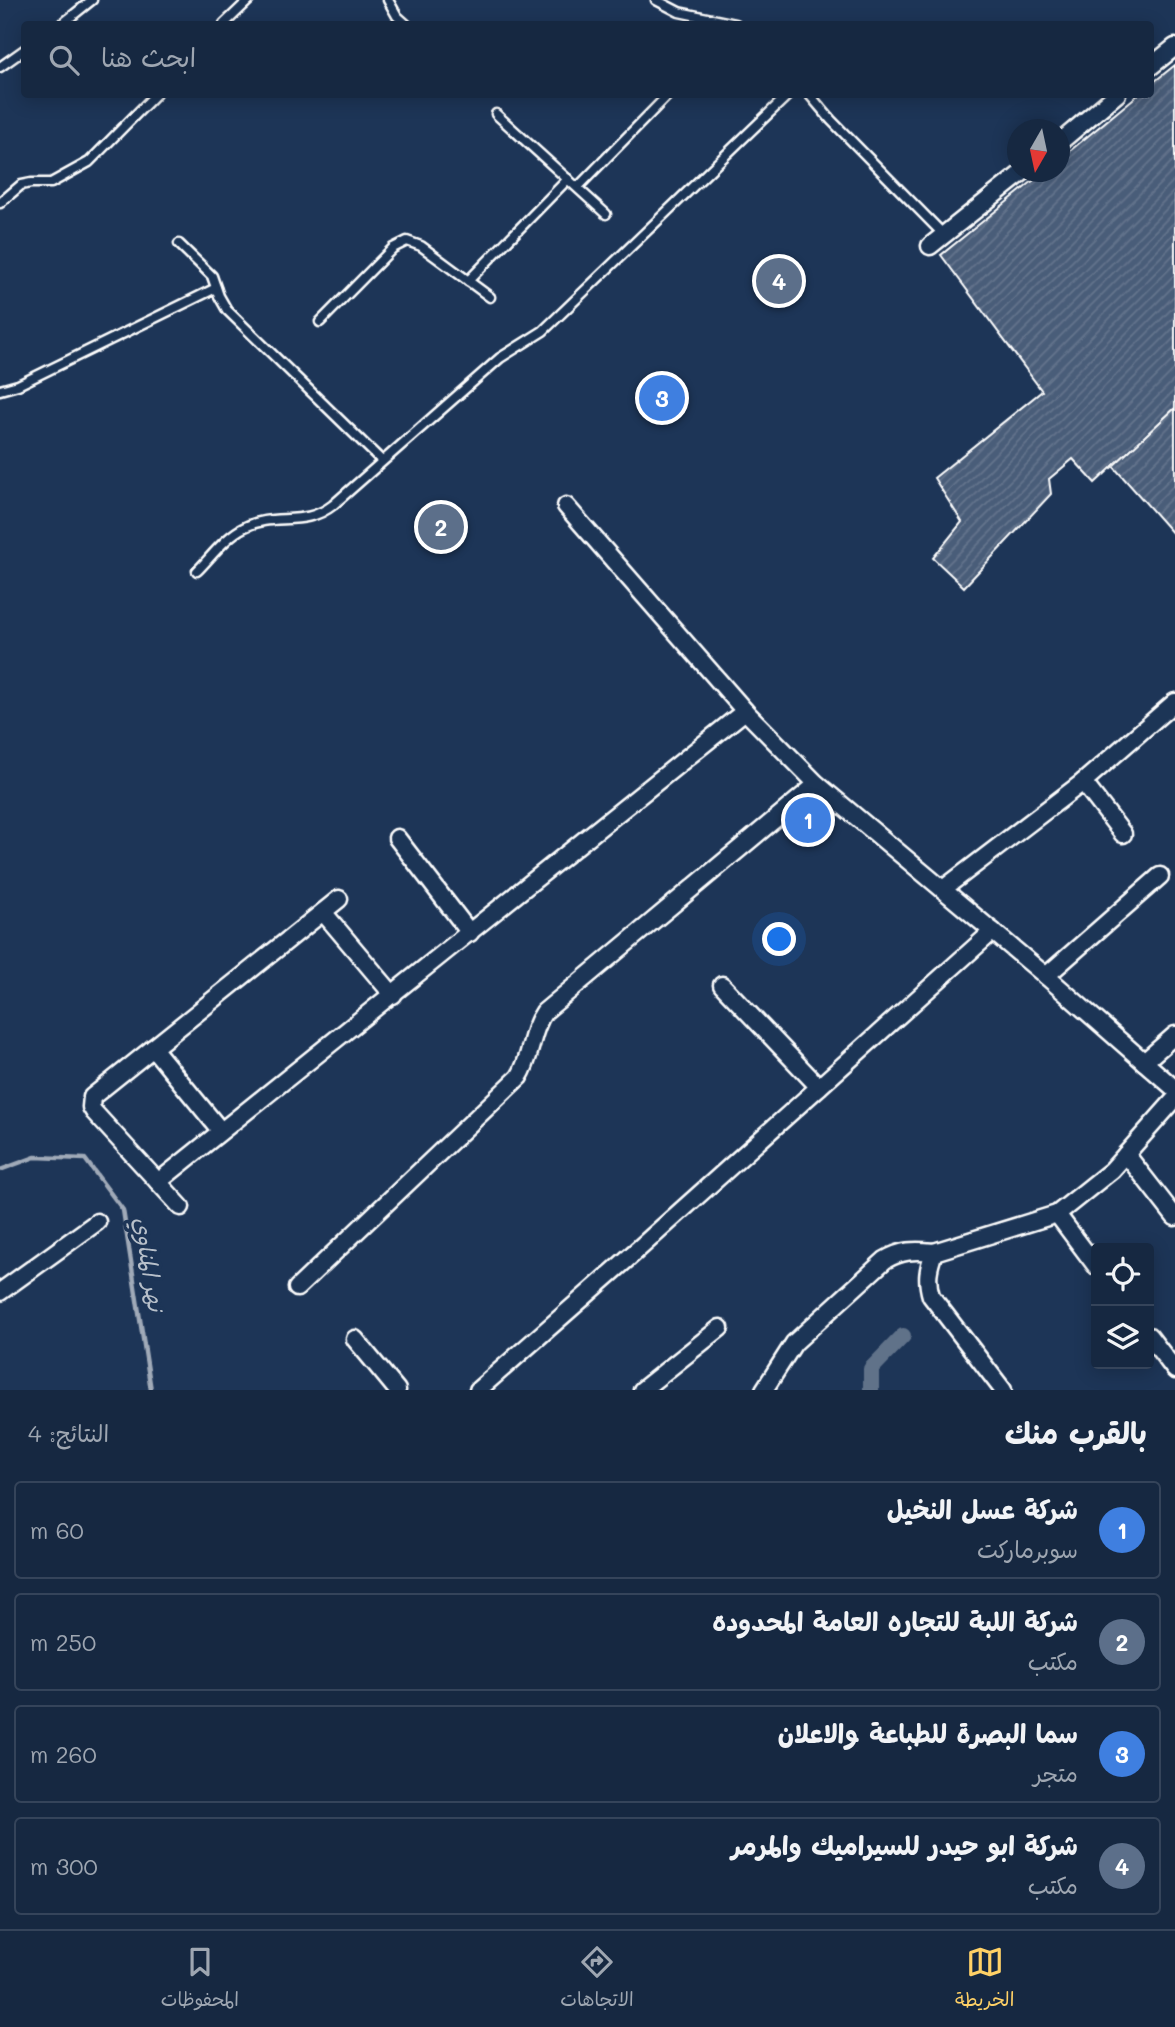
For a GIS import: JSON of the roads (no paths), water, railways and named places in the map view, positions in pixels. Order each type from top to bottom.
[{"type":"street","points":[[1154,64],[1175,47]]},
{"type":"street","points":[[1070,133],[1112,98]]},
{"type":"street","points":[[930,246],[1011,182]]},
{"type":"street","points":[[566,506],[745,711],[817,784],[1046,976],[1175,1089]]},
{"type":"street","points":[[943,889],[1083,782],[1175,702]]},
{"type":"street","points":[[158,1182],[220,1129],[393,995],[745,711]]},
{"type":"street","points":[[1083,782],[1123,834]]},
{"type":"street","points":[[297,1288],[519,1077],[528,1060],[537,1025],[544,1012],[817,784]]},
{"type":"street","points":[[397,838],[470,933]]},
{"type":"street","points":[[1046,976],[1160,876]]},
{"type":"street","points":[[181,1207],[94,1112],[90,1102],[96,1094],[339,899]]},
{"type":"street","points":[[323,912],[393,995]]},
{"type":"street","points":[[478,1390],[993,931]]},
{"type":"street","points":[[722,985],[819,1087]]},
{"type":"street","points":[[1144,1062],[1175,1035]]},
{"type":"street","points":[[153,1048],[220,1129]]},
{"type":"street","points":[[764,1390],[794,1343],[885,1260],[899,1252],[934,1252],[1057,1214],[1090,1189],[1126,1154],[1175,1099]]},
{"type":"street","points":[[1126,1154],[1175,1217]]},
{"type":"street","points":[[1057,1214],[1091,1259]]},
{"type":"street","points":[[0,1292],[97,1222]]},
{"type":"street","points":[[934,1252],[928,1271],[932,1296],[1003,1390]]},
{"type":"street","points":[[642,1390],[720,1328]]},
{"type":"street","points":[[355,1339],[397,1390]]},
{"type":"street","points":[[1154,1343],[1174,1369]]},
{"type":"lane","points":[[66,21],[92,0]]},
{"type":"lane","points":[[227,21],[249,0]]},
{"type":"lane","points":[[388,0],[403,21]]},
{"type":"lane","points":[[656,0],[679,12],[722,21]]},
{"type":"lane","points":[[0,67],[21,52]]},
{"type":"lane","points":[[0,203],[21,185],[51,183],[89,162],[152,98]]},
{"type":"lane","points":[[578,187],[665,98]]},
{"type":"lane","points":[[197,571],[245,526],[256,522],[302,519],[318,515],[333,505],[500,358],[542,331],[783,98]]},
{"type":"lane","points":[[812,98],[945,236]]},
{"type":"lane","points":[[496,114],[606,214]]},
{"type":"lane","points":[[468,281],[568,180]]},
{"type":"lane","points":[[320,322],[393,248],[407,241],[421,246],[490,297]]},
{"type":"lane","points":[[180,244],[212,276],[227,310],[382,461]]},
{"type":"lane","points":[[0,390],[18,385],[216,288]]},
{"type":"waterway","name":"نهر المناوي","points":[[0,1170],[35,1157],[85,1159],[123,1210],[151,1390]]},
{"type":"waterway","points":[[871,1390],[871,1369],[903,1336]]},
{"type":"place","name":"شركة ابو حيدر للسيراميك والمرمر","points":[[779,281]]},
{"type":"place","name":"سما البصرة للطباعة والاعلان","points":[[662,398]]},
{"type":"place","name":"شركة اللبة للتجاره العامة المحدوده","points":[[441,527]]},
{"type":"place","name":"شركة عسل النخيل","points":[[808,820]]}]
